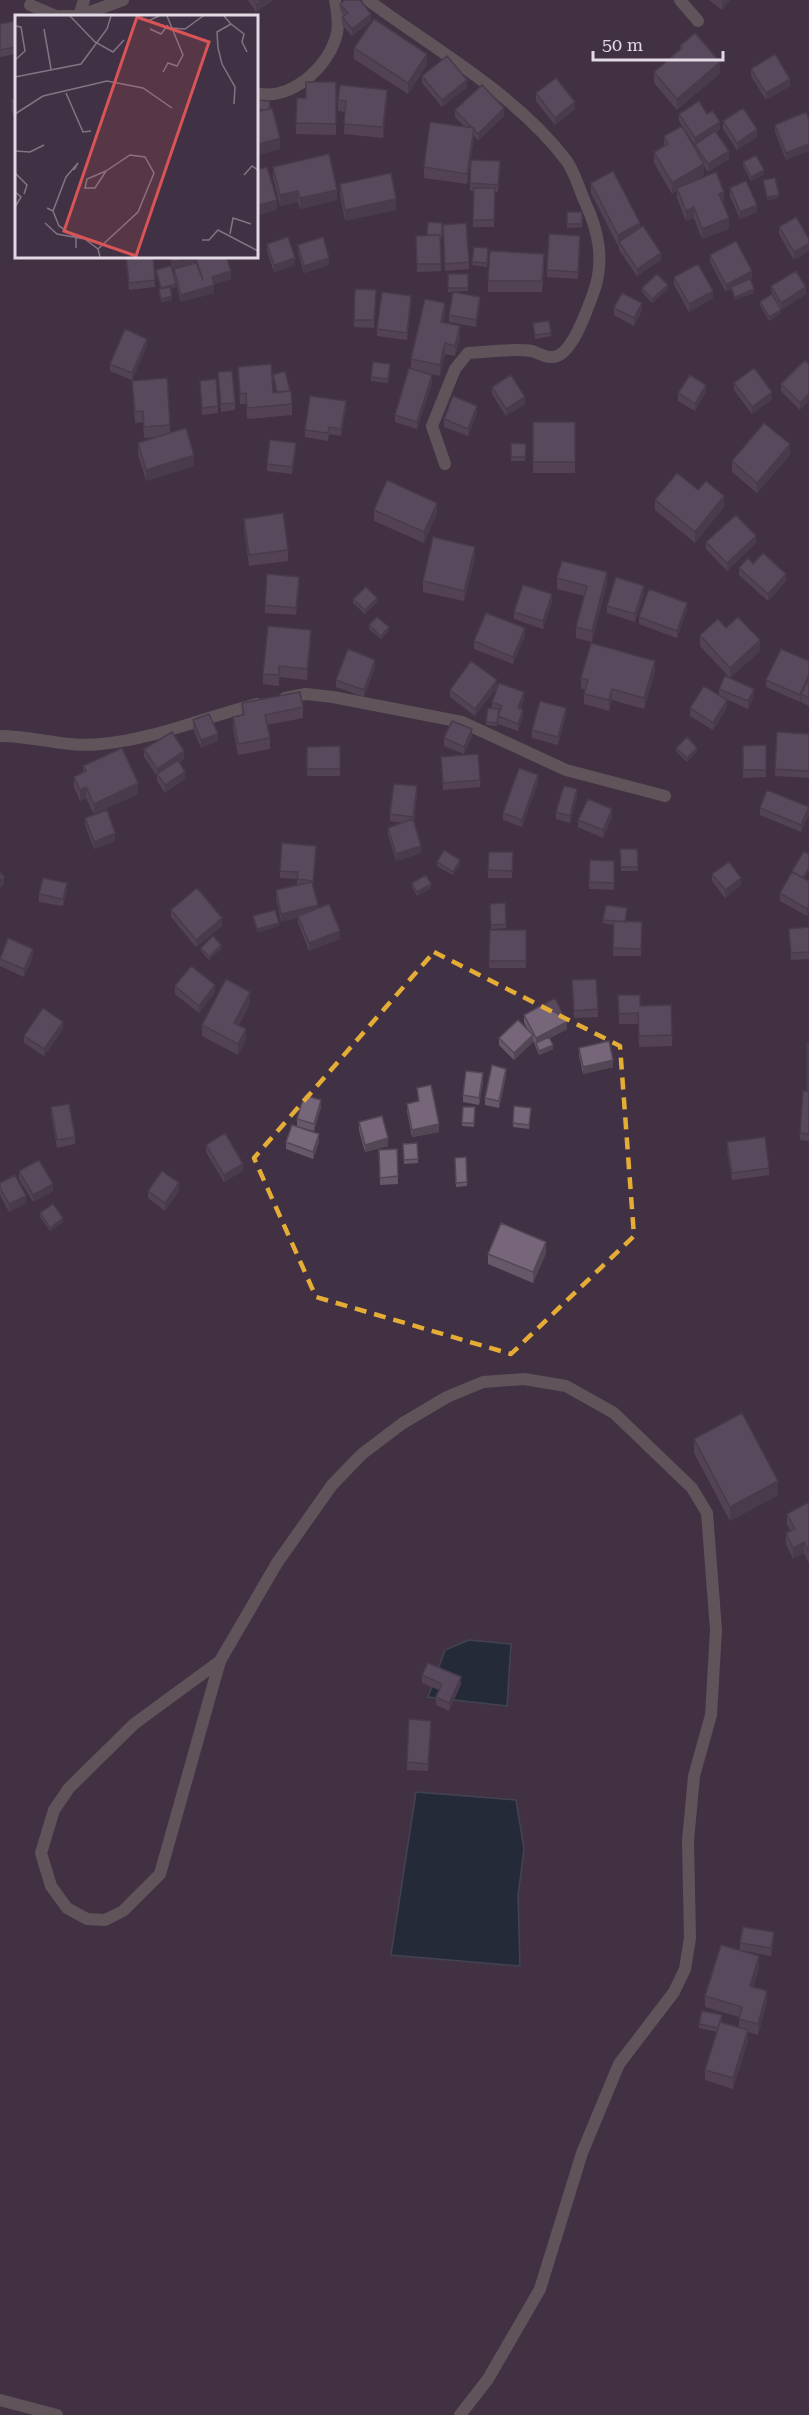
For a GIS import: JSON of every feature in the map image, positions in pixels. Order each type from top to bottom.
[{"type":"street","points":[[79,15],[84,0]]},
{"type":"street","points":[[82,15],[123,0]]},
{"type":"street","points":[[368,0],[485,83],[527,119],[567,162],[594,222],[601,255],[597,282],[585,314],[568,349],[562,355],[553,357],[531,351],[468,353],[455,369],[432,426],[445,464]]},
{"type":"street","points":[[680,0],[698,21]]},
{"type":"street","points":[[258,94],[265,96],[283,93],[319,68],[337,34],[338,2]]},
{"type":"street","points":[[30,5],[54,15]]},
{"type":"street","points":[[0,736],[100,745],[163,732],[244,707],[306,694],[462,722],[566,770],[665,796]]},
{"type":"street","points":[[220,1661],[134,1724],[69,1788],[54,1810],[41,1853],[51,1886],[67,1908],[87,1919],[105,1920],[123,1911],[160,1874],[220,1661],[278,1563],[332,1485],[362,1454],[403,1423],[447,1397],[483,1382],[524,1379],[566,1386],[614,1413],[692,1488],[707,1513],[716,1630],[711,1715],[694,1776],[688,1841],[690,1938],[685,1969],[674,1992],[620,2064],[582,2153],[540,2289],[488,2379],[460,2415]]},
{"type":"street","points":[[0,2400],[57,2415]]},
{"type":"highlighted area","points":[[434,952],[620,1046],[634,1236],[511,1354],[316,1297],[254,1158]]},
{"type":"water","points":[[469,1640],[511,1644],[507,1706],[428,1697],[445,1650]]},
{"type":"water","points":[[416,1792],[516,1800],[524,1849],[518,1896],[520,1966],[391,1955]]},
{"type":"building","points":[[345,0],[360,0],[371,14],[352,29],[342,17],[348,13],[340,4]]},
{"type":"building","points":[[374,19],[427,54],[408,83],[354,48]]},
{"type":"building","points":[[15,21],[15,47],[0,50],[0,24]]},
{"type":"building","points":[[695,33],[720,62],[677,99],[654,72],[682,48],[680,46]]},
{"type":"building","points":[[775,54],[790,79],[766,93],[751,69]]},
{"type":"building","points":[[447,56],[467,80],[442,100],[422,76]]},
{"type":"building","points":[[556,78],[575,102],[555,118],[536,93]]},
{"type":"building","points":[[306,82],[336,82],[336,124],[296,123],[297,98],[306,98]]},
{"type":"building","points":[[340,85],[387,90],[383,127],[344,124],[346,101],[338,100]]},
{"type":"building","points":[[482,85],[504,108],[478,134],[455,110]]},
{"type":"building","points":[[15,99],[15,113],[11,100]]},
{"type":"building","points":[[258,100],[270,101],[269,109],[258,109]]},
{"type":"building","points":[[699,101],[707,114],[713,111],[720,122],[695,138],[679,114]]},
{"type":"building","points":[[272,108],[280,138],[258,144],[258,112]]},
{"type":"building","points":[[743,108],[757,129],[737,143],[723,121]]},
{"type":"building","points":[[806,112],[809,120],[809,144],[786,153],[775,125]]},
{"type":"building","points":[[430,122],[474,128],[467,174],[424,167]]},
{"type":"building","points":[[682,126],[704,164],[672,183],[654,152],[668,144],[664,136]]},
{"type":"building","points":[[715,131],[729,151],[708,164],[695,145]]},
{"type":"building","points":[[329,154],[337,190],[300,198],[298,191],[280,195],[273,167]]},
{"type":"building","points":[[756,155],[764,170],[751,177],[743,162]]},
{"type":"building","points":[[471,160],[500,161],[498,185],[470,183]]},
{"type":"building","points":[[267,167],[277,200],[258,205],[258,169]]},
{"type":"building","points":[[613,171],[640,223],[618,235],[591,183]]},
{"type":"building","points":[[716,172],[724,192],[719,194],[729,218],[702,229],[694,207],[686,211],[677,188]]},
{"type":"building","points":[[391,173],[396,199],[345,210],[340,184]]},
{"type":"building","points":[[775,178],[779,195],[767,197],[763,180]]},
{"type":"building","points":[[746,181],[757,205],[740,212],[730,188]]},
{"type":"building","points":[[474,188],[495,188],[494,220],[473,220]]},
{"type":"building","points":[[567,212],[582,212],[582,224],[567,224]]},
{"type":"building","points":[[796,217],[809,239],[809,244],[794,252],[779,227]]},
{"type":"building","points":[[428,222],[442,223],[442,236],[427,235]]},
{"type":"building","points":[[466,223],[469,262],[445,264],[443,225]]},
{"type":"building","points":[[643,226],[661,253],[637,269],[619,242]]},
{"type":"building","points":[[549,234],[580,236],[578,272],[547,270]]},
{"type":"building","points":[[440,235],[441,264],[417,264],[416,236]]},
{"type":"building","points":[[288,237],[295,258],[274,265],[267,244]]},
{"type":"building","points":[[323,237],[329,258],[304,266],[298,245]]},
{"type":"building","points":[[736,241],[752,271],[726,285],[710,255]]},
{"type":"building","points":[[474,247],[488,248],[487,263],[472,262]]},
{"type":"building","points":[[490,251],[544,254],[542,281],[488,281]]},
{"type":"building","points":[[126,258],[153,258],[155,280],[129,283]]},
{"type":"building","points":[[172,258],[188,258],[173,262]]},
{"type":"building","points":[[227,258],[231,271],[212,277],[214,285],[181,295],[174,269],[196,263],[203,280],[196,259]]},
{"type":"building","points":[[698,264],[713,291],[689,304],[674,277]]},
{"type":"building","points":[[171,266],[176,284],[161,288],[156,270]]},
{"type":"building","points":[[796,271],[806,287],[781,303],[771,286]]},
{"type":"building","points":[[448,274],[468,274],[468,288],[448,288]]},
{"type":"building","points":[[657,274],[668,285],[652,299],[642,288]]},
{"type":"building","points":[[750,279],[754,289],[735,297],[731,287]]},
{"type":"building","points":[[170,287],[172,296],[161,299],[159,289]]},
{"type":"building","points":[[355,289],[376,290],[374,320],[354,320]]},
{"type":"building","points":[[382,292],[411,296],[407,333],[377,329]]},
{"type":"building","points":[[453,292],[480,297],[476,320],[449,315]]},
{"type":"building","points":[[622,293],[642,303],[634,318],[614,308]]},
{"type":"building","points":[[772,294],[781,310],[769,317],[760,302]]},
{"type":"building","points":[[425,299],[445,303],[441,322],[460,326],[455,346],[445,343],[440,365],[411,359]]},
{"type":"building","points":[[549,321],[551,333],[535,335],[533,323]]},
{"type":"building","points":[[125,329],[147,339],[132,373],[110,364]]},
{"type":"building","points":[[805,360],[809,364],[809,394],[800,403],[781,384]]},
{"type":"building","points":[[373,362],[390,364],[388,379],[371,377]]},
{"type":"building","points":[[271,364],[273,393],[291,391],[292,404],[247,408],[246,393],[240,394],[238,367]]},
{"type":"building","points":[[409,368],[432,375],[417,422],[395,415]]},
{"type":"building","points":[[754,368],[772,392],[752,407],[734,383]]},
{"type":"building","points":[[232,371],[235,403],[221,404],[218,372]]},
{"type":"building","points":[[285,371],[290,391],[277,392],[273,375]]},
{"type":"building","points":[[511,375],[525,397],[506,409],[492,387]]},
{"type":"building","points":[[690,375],[706,385],[695,404],[678,393]]},
{"type":"building","points":[[167,378],[170,425],[144,427],[143,411],[135,412],[132,381]]},
{"type":"building","points":[[216,379],[218,406],[202,408],[200,381]]},
{"type":"building","points":[[310,396],[346,401],[341,429],[329,427],[328,433],[305,430]]},
{"type":"building","points":[[453,396],[477,406],[468,429],[444,419]]},
{"type":"building","points":[[533,422],[575,422],[575,462],[533,462]]},
{"type":"building","points":[[764,423],[790,444],[757,483],[732,461]]},
{"type":"building","points":[[186,428],[194,455],[146,470],[138,443]]},
{"type":"building","points":[[270,440],[296,443],[292,467],[267,464]]},
{"type":"building","points":[[511,443],[526,444],[525,457],[511,457]]},
{"type":"building","points":[[677,473],[698,490],[706,481],[724,496],[695,532],[655,500]]},
{"type":"building","points":[[387,480],[437,503],[424,532],[374,510]]},
{"type":"building","points":[[283,513],[288,550],[249,555],[244,519]]},
{"type":"building","points":[[736,515],[756,536],[727,563],[706,542]]},
{"type":"building","points":[[433,537],[475,547],[464,591],[423,581]]},
{"type":"building","points":[[763,553],[786,574],[768,594],[739,568],[748,558],[753,564]]},
{"type":"building","points":[[562,561],[607,572],[592,631],[576,627],[587,586],[557,578]]},
{"type":"building","points":[[267,574],[299,577],[296,608],[265,605]]},
{"type":"building","points":[[616,577],[644,586],[635,614],[607,606]]},
{"type":"building","points":[[523,585],[552,594],[543,621],[514,612]]},
{"type":"building","points":[[366,587],[377,598],[365,610],[353,599]]},
{"type":"building","points":[[649,589],[687,603],[677,631],[639,617]]},
{"type":"building","points":[[486,613],[525,628],[513,657],[474,641]]},
{"type":"building","points":[[377,617],[389,627],[381,636],[369,625]]},
{"type":"building","points":[[738,617],[760,640],[730,668],[700,635],[718,619],[726,628]]},
{"type":"building","points":[[268,626],[311,630],[307,669],[279,666],[279,675],[263,674]]},
{"type":"building","points":[[591,643],[655,661],[644,698],[612,689],[609,700],[584,694],[588,680],[581,678]]},
{"type":"building","points":[[348,649],[375,660],[364,690],[336,680]]},
{"type":"building","points":[[781,649],[809,661],[809,674],[800,695],[766,680]]},
{"type":"building","points":[[471,661],[497,680],[475,709],[450,690]]},
{"type":"building","points":[[725,676],[754,689],[748,701],[719,689]]},
{"type":"building","points":[[809,679],[809,698],[801,694]]},
{"type":"building","points":[[499,683],[524,692],[518,708],[523,710],[518,724],[498,716],[502,706],[492,702]]},
{"type":"building","points":[[704,686],[727,700],[713,723],[690,708]]},
{"type":"building","points":[[300,692],[303,707],[265,715],[270,738],[238,744],[233,717],[244,715],[242,703]]},
{"type":"building","points":[[540,701],[566,708],[558,737],[532,730]]},
{"type":"building","points":[[488,708],[499,709],[497,723],[486,722]]},
{"type":"building","points":[[209,714],[218,734],[201,740],[193,720]]},
{"type":"building","points":[[452,721],[472,729],[464,747],[444,738]]},
{"type":"building","points":[[172,732],[184,751],[157,769],[144,749]]},
{"type":"building","points":[[777,732],[809,734],[809,771],[775,769]]},
{"type":"building","points":[[687,737],[697,748],[687,758],[676,748]]},
{"type":"building","points":[[766,745],[766,770],[743,770],[743,746]]},
{"type":"building","points":[[340,746],[340,769],[307,769],[307,747]]},
{"type":"building","points":[[122,748],[138,783],[94,804],[86,787],[80,790],[74,777],[86,771],[83,766]]},
{"type":"building","points":[[478,754],[480,780],[443,783],[441,757]]},
{"type":"building","points":[[178,760],[185,772],[165,785],[157,774]]},
{"type":"building","points":[[519,768],[538,775],[522,820],[503,813]]},
{"type":"building","points":[[394,784],[417,786],[413,817],[390,814]]},
{"type":"building","points":[[564,786],[577,789],[570,816],[556,812]]},
{"type":"building","points":[[767,790],[809,807],[801,825],[760,808]]},
{"type":"building","points":[[588,799],[612,809],[603,830],[578,820]]},
{"type":"building","points":[[107,810],[115,833],[94,842],[85,818]]},
{"type":"building","points":[[413,819],[421,846],[396,854],[388,828]]},
{"type":"building","points":[[282,843],[316,846],[313,881],[297,879],[298,872],[280,871]]},
{"type":"building","points":[[620,849],[637,849],[638,867],[621,867]]},
{"type":"building","points":[[444,850],[460,860],[453,872],[437,862]]},
{"type":"building","points":[[804,851],[809,854],[809,868],[803,878],[792,871]]},
{"type":"building","points":[[489,852],[513,852],[512,871],[488,870]]},
{"type":"building","points":[[590,860],[614,861],[614,883],[589,882]]},
{"type":"building","points":[[729,862],[741,878],[725,890],[712,874]]},
{"type":"building","points":[[792,872],[809,881],[807,909],[780,893]]},
{"type":"building","points":[[426,875],[431,884],[417,892],[412,883]]},
{"type":"building","points":[[43,878],[67,883],[63,899],[39,894]]},
{"type":"building","points":[[312,882],[318,905],[281,914],[276,890]]},
{"type":"building","points":[[197,888],[222,918],[196,940],[171,910]]},
{"type":"building","points":[[505,903],[506,924],[491,925],[490,904]]},
{"type":"building","points":[[329,904],[340,931],[309,943],[298,916]]},
{"type":"building","points":[[606,905],[627,908],[625,922],[603,920]]},
{"type":"building","points":[[275,910],[279,923],[257,929],[253,916]]},
{"type":"building","points":[[614,921],[642,922],[641,949],[613,948]]},
{"type":"building","points":[[809,927],[809,952],[791,953],[789,929]]},
{"type":"building","points":[[490,930],[526,930],[526,961],[489,961]]},
{"type":"building","points":[[213,936],[221,945],[209,957],[201,948]]},
{"type":"building","points":[[8,938],[33,949],[24,969],[0,959]]},
{"type":"building","points":[[191,966],[215,985],[199,1006],[175,986]]},
{"type":"building","points":[[226,979],[250,992],[234,1023],[246,1029],[238,1044],[202,1025]]},
{"type":"building","points":[[596,979],[598,1009],[574,1011],[572,980]]},
{"type":"building","points":[[618,995],[640,995],[640,1006],[671,1005],[672,1035],[639,1036],[638,1013],[619,1014]]},
{"type":"building","points":[[555,998],[567,1022],[536,1038],[524,1015]]},
{"type":"building","points":[[43,1008],[63,1022],[44,1049],[24,1036]]},
{"type":"building","points":[[518,1020],[533,1035],[514,1053],[499,1038]]},
{"type":"building","points":[[549,1037],[553,1045],[539,1051],[536,1043]]},
{"type":"building","points":[[609,1041],[613,1060],[583,1067],[579,1048]]},
{"type":"building","points":[[807,1043],[809,1043],[809,1089],[807,1089]]},
{"type":"building","points":[[492,1065],[506,1069],[499,1101],[485,1098]]},
{"type":"building","points":[[466,1071],[483,1073],[479,1098],[463,1095]]},
{"type":"building","points":[[431,1085],[439,1124],[412,1130],[407,1104],[419,1101],[417,1088]]},
{"type":"building","points":[[803,1091],[809,1091],[809,1134],[800,1133]]},
{"type":"building","points":[[304,1095],[321,1100],[314,1124],[297,1119]]},
{"type":"building","points":[[69,1104],[75,1137],[57,1140],[51,1107]]},
{"type":"building","points":[[514,1106],[531,1108],[529,1125],[513,1123]]},
{"type":"building","points":[[463,1107],[475,1107],[474,1123],[462,1123]]},
{"type":"building","points":[[382,1116],[388,1138],[365,1145],[359,1122]]},
{"type":"building","points":[[292,1125],[319,1134],[313,1152],[286,1142]]},
{"type":"building","points":[[225,1133],[243,1164],[224,1175],[206,1145]]},
{"type":"building","points":[[765,1137],[769,1168],[732,1173],[727,1142]]},
{"type":"building","points":[[417,1143],[418,1159],[404,1160],[403,1144]]},
{"type":"building","points":[[397,1149],[398,1176],[380,1178],[379,1150]]},
{"type":"building","points":[[466,1157],[467,1182],[456,1183],[455,1158]]},
{"type":"building","points":[[39,1160],[53,1184],[33,1195],[19,1171]]},
{"type":"building","points":[[162,1171],[179,1183],[165,1203],[148,1191]]},
{"type":"building","points":[[15,1175],[26,1196],[9,1204],[0,1188],[0,1183]]},
{"type":"building","points":[[53,1204],[63,1218],[50,1228],[40,1213]]},
{"type":"building","points":[[501,1223],[546,1242],[533,1272],[488,1254]]},
{"type":"building","points":[[742,1413],[778,1481],[730,1507],[694,1439]]},
{"type":"building","points":[[809,1502],[809,1552],[804,1542],[793,1548],[786,1533],[795,1529],[787,1514]]},
{"type":"building","points":[[428,1663],[461,1677],[449,1703],[436,1697],[442,1684],[422,1675]]},
{"type":"building","points":[[409,1719],[431,1721],[428,1764],[407,1762]]},
{"type":"building","points":[[743,1927],[774,1932],[771,1948],[740,1943]]},
{"type":"building","points":[[721,1945],[759,1956],[750,1986],[767,1991],[758,2024],[739,2019],[742,2007],[705,1996]]},
{"type":"building","points":[[702,2011],[722,2015],[718,2028],[699,2024]]},
{"type":"building","points":[[720,2022],[748,2030],[733,2078],[705,2070]]}]
